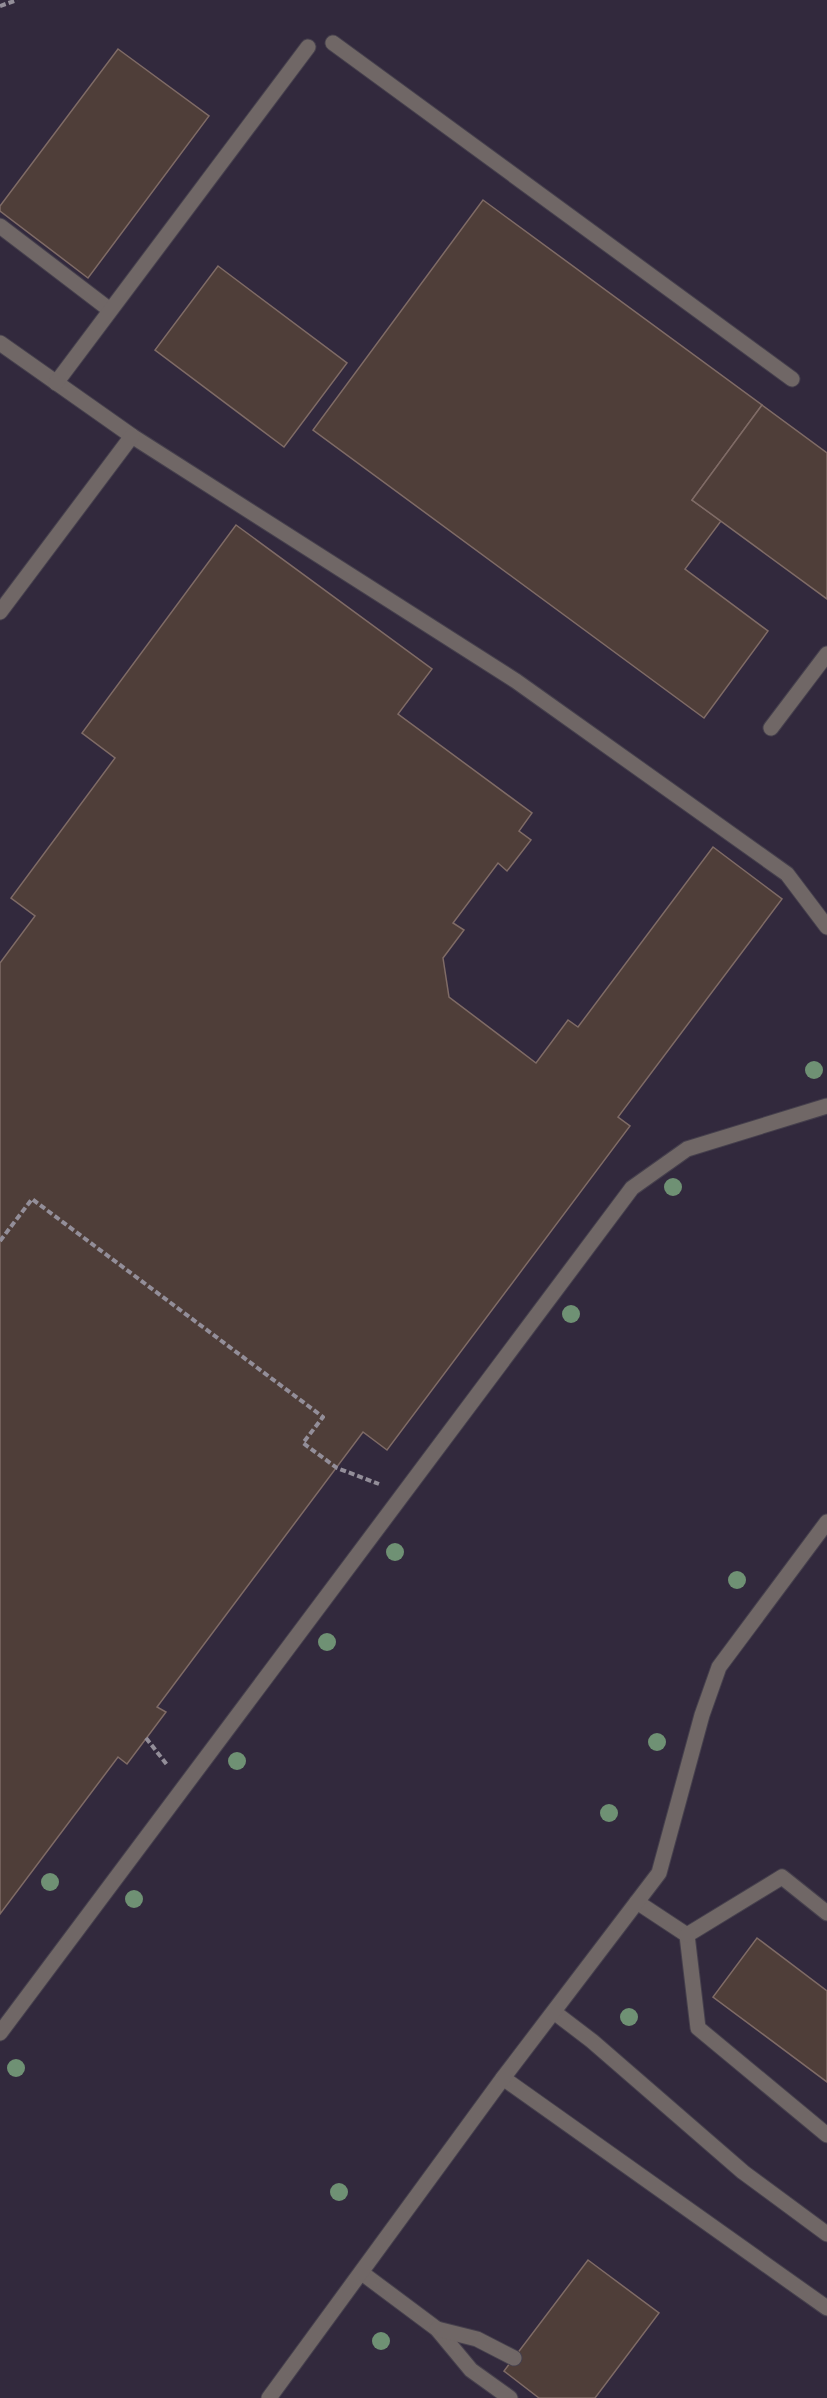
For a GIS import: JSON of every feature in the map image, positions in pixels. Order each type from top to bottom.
[{"type":"lane","points":[[333,43],[792,379]]},
{"type":"lane","points":[[56,383],[308,48]]},
{"type":"lane","points":[[0,226],[110,310]]},
{"type":"lane","points":[[0,343],[132,436],[516,681],[787,874],[827,927]]},
{"type":"lane","points":[[0,612],[132,436]]},
{"type":"lane","points":[[771,728],[827,654]]},
{"type":"lane","points":[[0,2033],[632,1188],[687,1149],[827,1106]]},
{"type":"lane","points":[[269,2398],[503,2078],[659,1873],[702,1715],[719,1667],[827,1521]]},
{"type":"lane","points":[[687,1935],[782,1877],[827,1913]]},
{"type":"lane","points":[[637,1902],[687,1935],[698,2028],[827,2134]]},
{"type":"lane","points":[[554,2012],[592,2041],[743,2172],[827,2234]]},
{"type":"lane","points":[[503,2078],[827,2308]]},
{"type":"lane","points":[[811,2222],[827,2227]]},
{"type":"lane","points":[[362,2273],[437,2329],[471,2370],[510,2398]]},
{"type":"lane","points":[[437,2329],[477,2339],[514,2358]]},
{"type":"path","points":[[0,6],[16,0]]},
{"type":"path","points":[[0,1241],[32,1198],[323,1417],[303,1443],[337,1467],[404,1493]]},
{"type":"path","points":[[146,1738],[185,1787]]},
{"type":"shaded area","points":[[0,0],[827,0],[827,2398],[0,2398]]},
{"type":"building","points":[[118,49],[209,116],[88,278],[0,211],[0,206]]},
{"type":"building","points":[[483,200],[762,405],[692,500],[721,521],[685,569],[768,631],[704,718],[313,430]]},
{"type":"building","points":[[218,266],[347,363],[284,447],[155,350]]},
{"type":"building","points":[[762,405],[827,453],[827,599],[692,500]]},
{"type":"building","points":[[236,525],[432,669],[398,714],[532,813],[519,831],[531,840],[507,871],[498,863],[453,923],[464,930],[443,958],[449,997],[536,1063],[568,1020],[578,1027],[713,847],[782,899],[618,1117],[630,1126],[387,1450],[363,1432],[157,1707],[166,1712],[127,1764],[118,1757],[0,1914],[0,963],[35,916],[11,898],[115,758],[82,733]]},
{"type":"building","points":[[757,1938],[827,1991],[827,2082],[713,1997]]},
{"type":"building","points":[[588,2260],[659,2313],[595,2398],[539,2398],[504,2371]]}]
